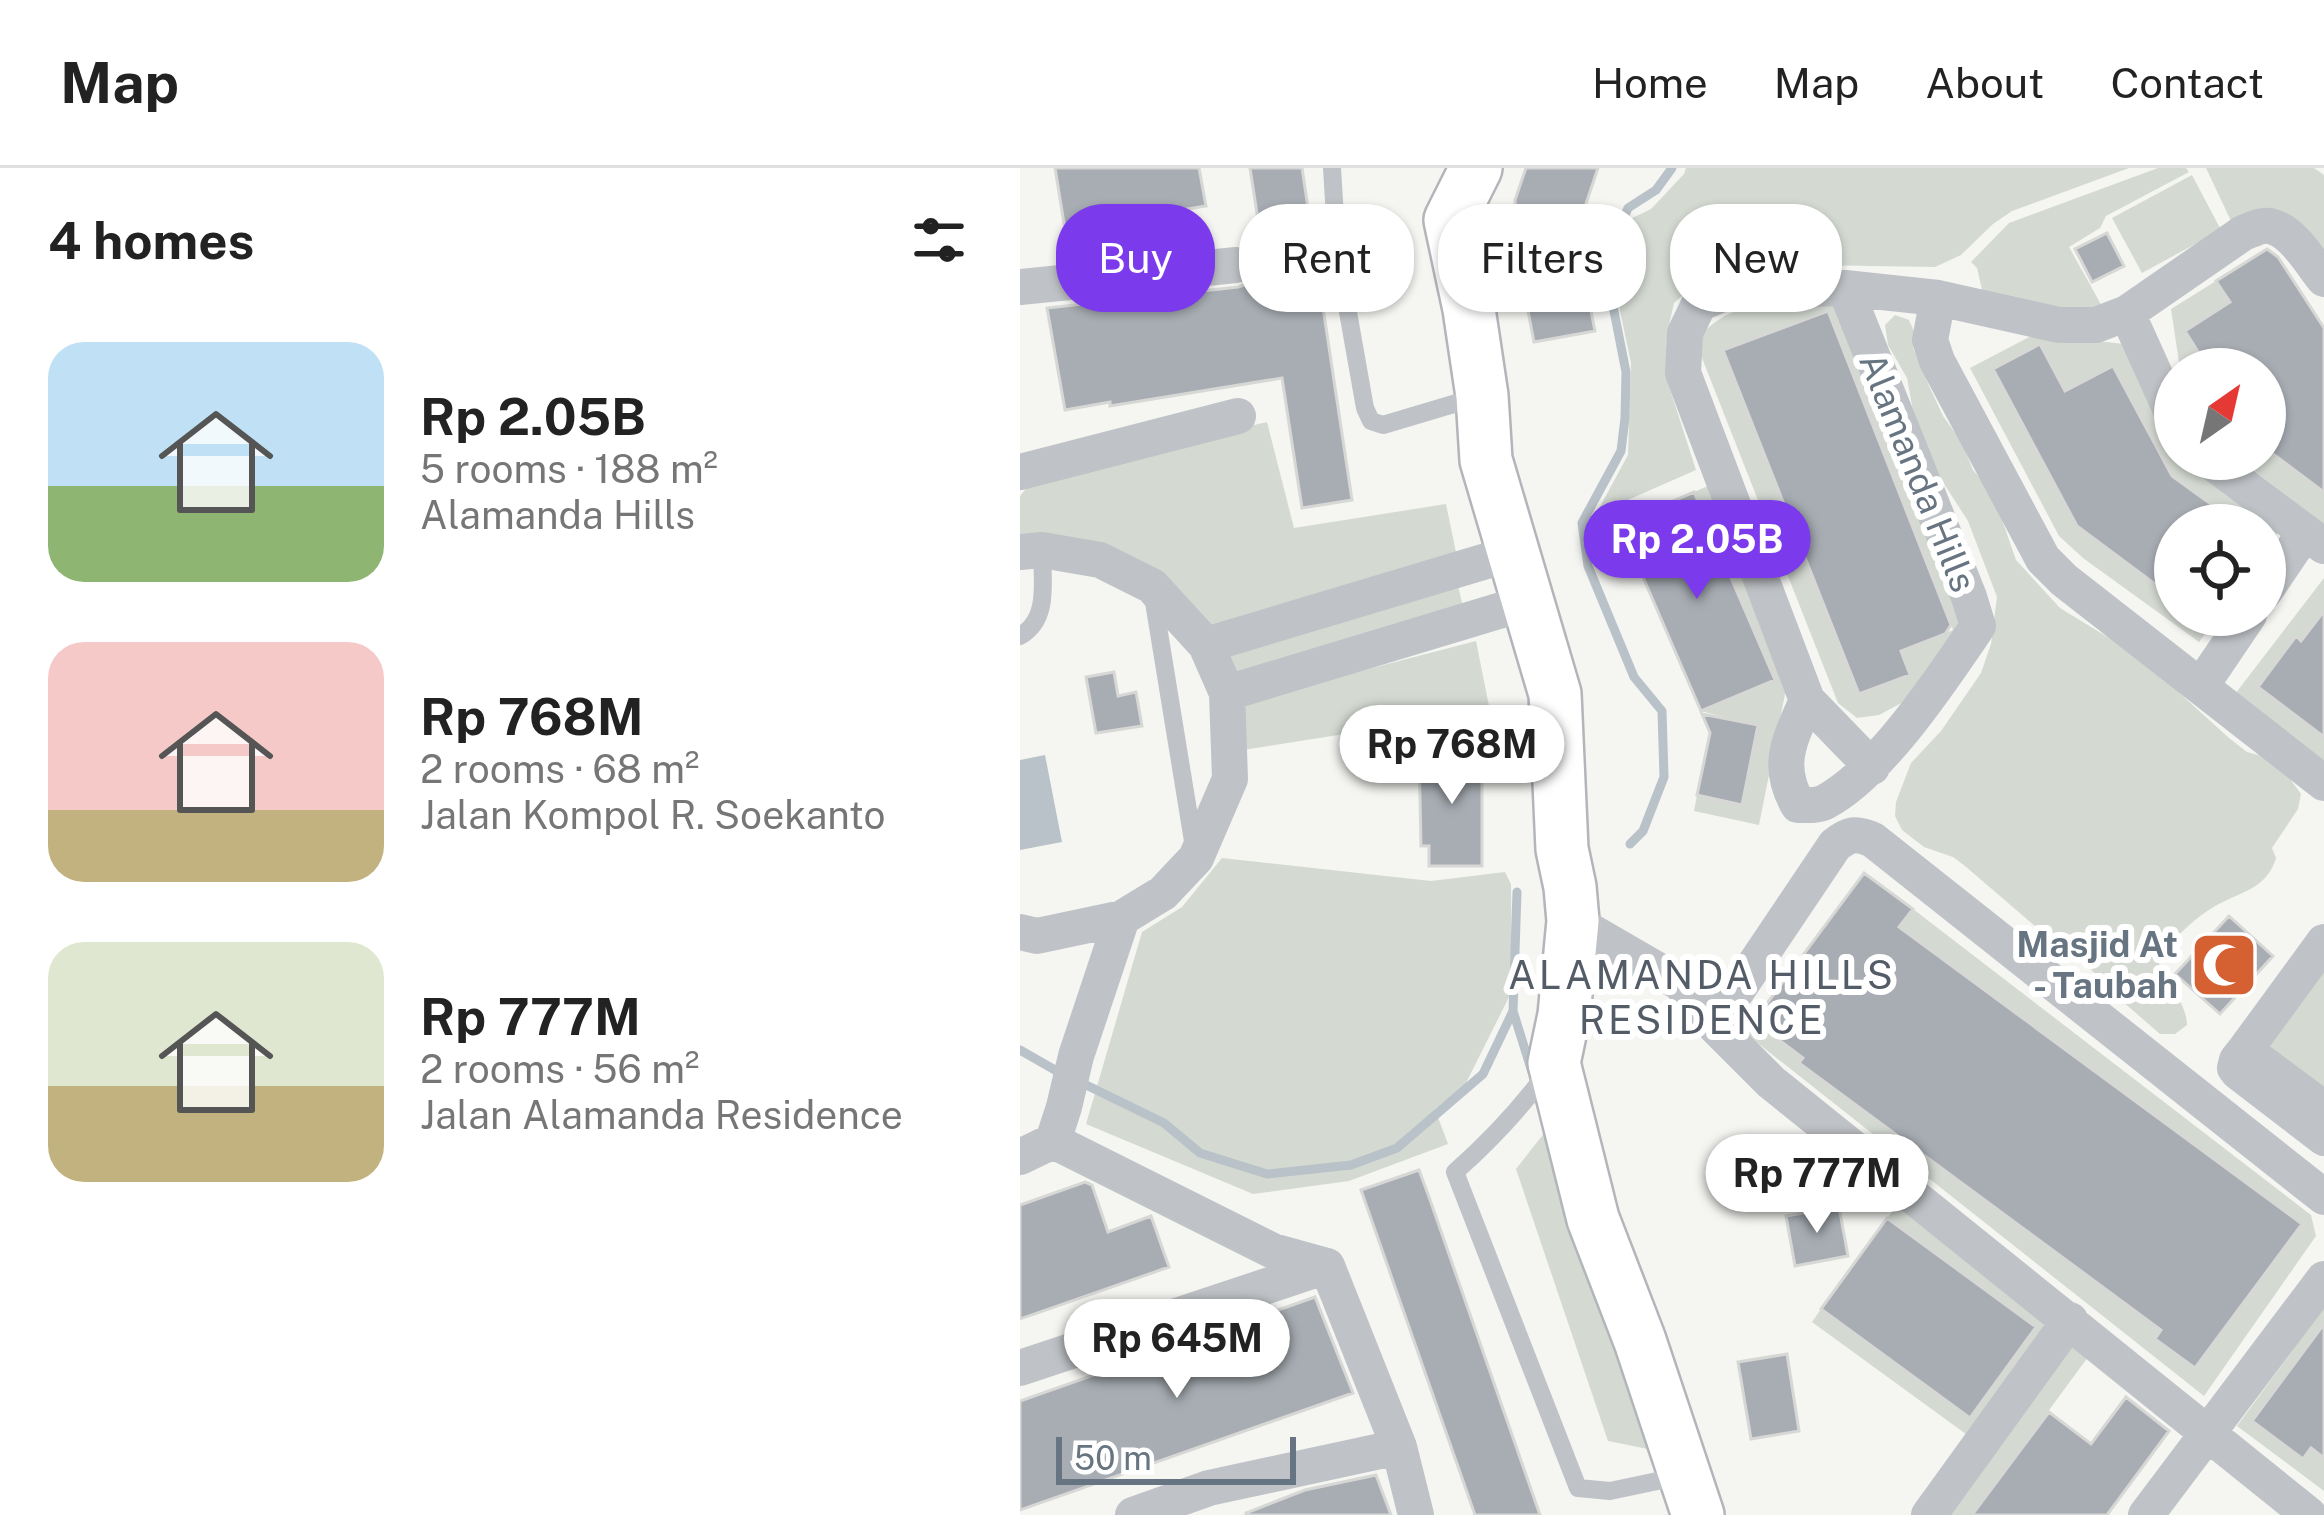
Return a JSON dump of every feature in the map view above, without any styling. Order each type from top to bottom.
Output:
[{"type":"main road","points":[[1476,168],[1450,220],[1482,396],[1486,460],[1555,694],[1562,849],[1573,921],[1564,1015],[1541,1081],[1640,1341],[1680,1487]]},
{"type":"street","name":"Alamanda Hills","points":[[1872,766],[1807,700],[1684,373],[1685,333],[1699,304],[1729,291],[1845,288],[1938,298],[2059,326],[2096,325],[2127,313],[2260,226],[2273,226],[2290,238],[2324,279]]},
{"type":"street","points":[[1020,287],[1236,265]]},
{"type":"street","name":"Alamanda Hills","points":[[1807,700],[1789,741],[1784,771],[1798,805],[1821,805],[1872,766],[1978,626],[1845,288]]},
{"type":"street","name":"Alamanda Hills","points":[[1938,298],[1930,340],[1937,362],[2044,560],[2324,783]]},
{"type":"street","points":[[2127,313],[2154,373]]},
{"type":"street","points":[[1020,472],[1238,416]]},
{"type":"street","points":[[2236,480],[2314,539],[2286,569]]},
{"type":"street","points":[[1020,932],[1037,936],[1122,918],[1163,892],[1196,858],[1230,779],[1227,693],[1206,645],[1152,586],[1100,560],[1031,551]]},
{"type":"street","points":[[1206,645],[1513,554]]},
{"type":"street","points":[[1227,693],[1528,602]]},
{"type":"street","points":[[2201,686],[2235,636]]},
{"type":"street","points":[[1714,1025],[1835,845],[1859,833],[1873,839],[2324,1197]]},
{"type":"street","points":[[1122,918],[1046,1135],[1273,1251],[1327,1266]]},
{"type":"street","points":[[1573,921],[1680,982],[1714,1025],[1771,1082],[2309,1515]]},
{"type":"street","points":[[2324,942],[2235,1064],[2238,1072],[2324,1138]]},
{"type":"street","points":[[2245,1050],[2324,1109]]},
{"type":"street","points":[[1020,1367],[1327,1266]]},
{"type":"street","points":[[1327,1266],[1399,1447],[1417,1515]]},
{"type":"street","points":[[2146,1515],[2324,1279]]},
{"type":"street","points":[[1929,1515],[2070,1320]]},
{"type":"street","points":[[1133,1515],[1214,1501],[1399,1447]]},
{"type":"lane","points":[[1332,168],[1337,250],[1371,421],[1383,425],[1482,396]]},
{"type":"lane","points":[[1020,636],[1038,622],[1041,605],[1031,551]]},
{"type":"lane","points":[[1152,586],[1196,858]]},
{"type":"lane","points":[[1541,1081],[1484,1147],[1455,1172],[1578,1488],[1680,1487]]},
{"type":"shaded area","points":[[1686,168],[2129,168],[2012,211],[1961,255],[1935,267],[1842,266],[1842,204],[1670,204],[1672,312],[1666,377],[1696,470],[1596,514],[1628,455],[1631,363],[1620,312],[1646,312],[1646,211]]},
{"type":"shaded area","points":[[2158,168],[2189,172],[2106,216],[2100,228],[2069,247],[2103,308],[2067,316],[1983,294],[1971,262],[2009,223]]},
{"type":"shaded area","points":[[2206,168],[2314,168],[2324,175],[2324,249],[2231,221]]},
{"type":"shaded area","points":[[2192,175],[2221,230],[2142,273],[2112,218]]},
{"type":"shaded area","points":[[2216,281],[2230,302],[2185,331],[2196,348],[2177,348],[2171,309]]},
{"type":"shaded area","points":[[1842,304],[1969,625],[1907,700],[1879,715],[1857,718],[1838,703],[1700,353],[1698,339],[1727,315],[1825,312],[1724,351],[1858,694],[1910,675],[1901,651],[1953,630],[1828,312],[1842,312]]},
{"type":"shaded area","points":[[1895,315],[1909,320],[1915,334],[1913,348],[1930,388],[1973,470],[1993,494],[2016,560],[2060,608],[2140,657],[2247,752],[2276,760],[2301,794],[2298,809],[2272,848],[2276,858],[2268,875],[2197,919],[2158,960],[2186,1017],[2187,1025],[2175,1034],[2160,1034],[2089,967],[1953,857],[1924,847],[1902,830],[1895,816],[1911,763],[1941,731],[1981,673],[1991,644],[1997,597],[1968,521],[1939,476],[1914,416],[1907,378],[1888,345],[1885,325]]},
{"type":"shaded area","points":[[2035,334],[2124,344],[2154,400],[2154,442],[2114,366],[2066,391],[2040,344],[1993,369],[2077,526],[2154,584],[2154,609],[2059,536],[1970,368]]},
{"type":"shaded area","points":[[1267,422],[1294,528],[1446,504],[1458,562],[1206,632],[1154,580],[1020,545],[1020,496],[1037,475]]},
{"type":"shaded area","points":[[2286,464],[2324,493],[2324,524],[2266,480],[2286,480]]},
{"type":"shaded area","points":[[2178,480],[2214,480],[2248,504],[2211,504]]},
{"type":"shaded area","points":[[1708,486],[1789,674],[1759,825],[1694,811],[1697,795],[1742,804],[1758,726],[1701,711],[1775,680],[1694,492]]},
{"type":"shaded area","points":[[1456,578],[1465,615],[1234,674],[1228,652]]},
{"type":"shaded area","points":[[2324,578],[2324,611],[2301,641],[2295,637],[2258,686],[2324,737],[2324,762],[2235,694],[2280,636],[2286,636],[2286,628]]},
{"type":"shaded area","points":[[1476,641],[1490,711],[1243,750],[1241,702]]},
{"type":"shaded area","points":[[1045,755],[1062,842],[1020,850],[1020,760]]},
{"type":"shaded area","points":[[1222,858],[1431,881],[1505,872],[1511,884],[1512,991],[1465,1085],[1435,1109],[1448,1144],[1349,1181],[1253,1194],[1086,1124],[1142,932],[1182,907]]},
{"type":"shaded area","points":[[1913,909],[2311,1215],[2316,1236],[2204,1396],[1745,1033],[1754,1021],[1803,1058],[1800,1063],[2161,1330],[2156,1339],[2196,1368],[2302,1224],[1899,927]]},
{"type":"shaded area","points":[[2324,963],[2324,1098],[2260,1052]]},
{"type":"shaded area","points":[[1545,1132],[1648,1449],[1608,1441],[1516,1169]]},
{"type":"shaded area","points":[[1897,1206],[2055,1321],[1970,1437],[1812,1322],[1821,1309],[1971,1417],[2036,1327],[1887,1218]]},
{"type":"shaded area","points":[[2324,1308],[2324,1325],[2252,1421],[2302,1458],[2311,1448],[2324,1458],[2324,1491],[2237,1426]]},
{"type":"shaded area","points":[[2075,1341],[2091,1353],[1997,1481],[2043,1515],[1946,1515]]},
{"type":"building","points":[[1055,168],[1199,168],[1206,204],[1061,204]]},
{"type":"building","points":[[1250,168],[1302,168],[1307,204],[1256,204]]},
{"type":"building","points":[[1526,168],[1598,168],[1586,204],[1515,204]]},
{"type":"building","points":[[2107,233],[2124,266],[2092,282],[2075,249]]},
{"type":"building","points":[[2267,249],[2278,257],[2324,328],[2324,492],[2286,464],[2286,348],[2196,348],[2185,331],[2230,302],[2216,281]]},
{"type":"building","points":[[1238,287],[1239,312],[1324,312],[1352,500],[1302,508],[1282,378],[1065,410],[1047,308],[1056,307],[1056,312],[1215,312],[1215,290]]},
{"type":"building","points":[[1528,312],[1591,312],[1595,331],[1534,342]]},
{"type":"building","points":[[1828,312],[1951,625],[1945,634],[1901,651],[1910,675],[1859,694],[1723,350]]},
{"type":"building","points":[[2040,344],[2065,391],[2113,366],[2154,442],[2154,480],[2178,480],[2211,504],[2154,504],[2154,583],[2077,526],[1993,369]]},
{"type":"building","points":[[1694,492],[1775,680],[1701,711],[1620,524]]},
{"type":"building","points":[[2324,611],[2324,737],[2258,687],[2296,636],[2301,641]]},
{"type":"building","points":[[1114,672],[1118,696],[1136,692],[1142,726],[1096,733],[1086,677]]},
{"type":"building","points":[[1702,714],[1758,725],[1742,805],[1697,795],[1710,733]]},
{"type":"building","points":[[1419,751],[1482,751],[1482,866],[1429,866],[1429,846],[1421,846]]},
{"type":"building","points":[[1864,873],[1913,909],[1899,927],[2302,1224],[2195,1368],[2155,1339],[2161,1330],[1799,1063],[1803,1058],[1754,1021]]},
{"type":"building","name":"Masjid At - Taubah","points":[[2229,916],[2273,956],[2220,1014],[2175,974]]},
{"type":"building","points":[[1419,1170],[1540,1515],[1475,1515],[1361,1190]]},
{"type":"building","points":[[1085,1182],[1092,1185],[1108,1232],[1151,1216],[1169,1267],[1020,1319],[1020,1205]]},
{"type":"building","points":[[1839,1207],[1848,1256],[1795,1266],[1786,1216]]},
{"type":"building","points":[[1887,1218],[2036,1327],[1970,1418],[1821,1309]]},
{"type":"building","points":[[1315,1297],[1353,1393],[1020,1510],[1020,1401]]},
{"type":"building","points":[[2324,1324],[2324,1458],[2311,1448],[2303,1459],[2252,1421]]},
{"type":"building","points":[[1787,1354],[1799,1431],[1751,1439],[1738,1362]]},
{"type":"building","points":[[2126,1397],[2169,1431],[2107,1515],[1972,1515],[2049,1412],[2091,1444]]},
{"type":"building","points":[[1376,1475],[1391,1515],[1246,1515],[1305,1490]]},
{"type":"waterway","points":[[1630,844],[1643,831],[1664,777],[1662,711],[1634,677],[1588,566],[1582,523],[1621,451],[1625,418],[1626,372],[1613,306],[1610,251],[1628,208],[1656,190],[1672,168]]},
{"type":"waterway","points":[[1078,1081],[1164,1123],[1200,1153],[1267,1174],[1351,1165],[1397,1148],[1483,1074],[1513,1011],[1517,892]]},
{"type":"waterway","points":[[1513,1011],[1532,1072]]},
{"type":"waterway","points":[[1020,1050],[1062,1074]]},
{"type":"place","name":"Masjid At - Taubah","points":[[2224,965]]},
{"type":"district","name":"ALAMANDA HILLS RESIDENCE","points":[[1702,998]]}]
